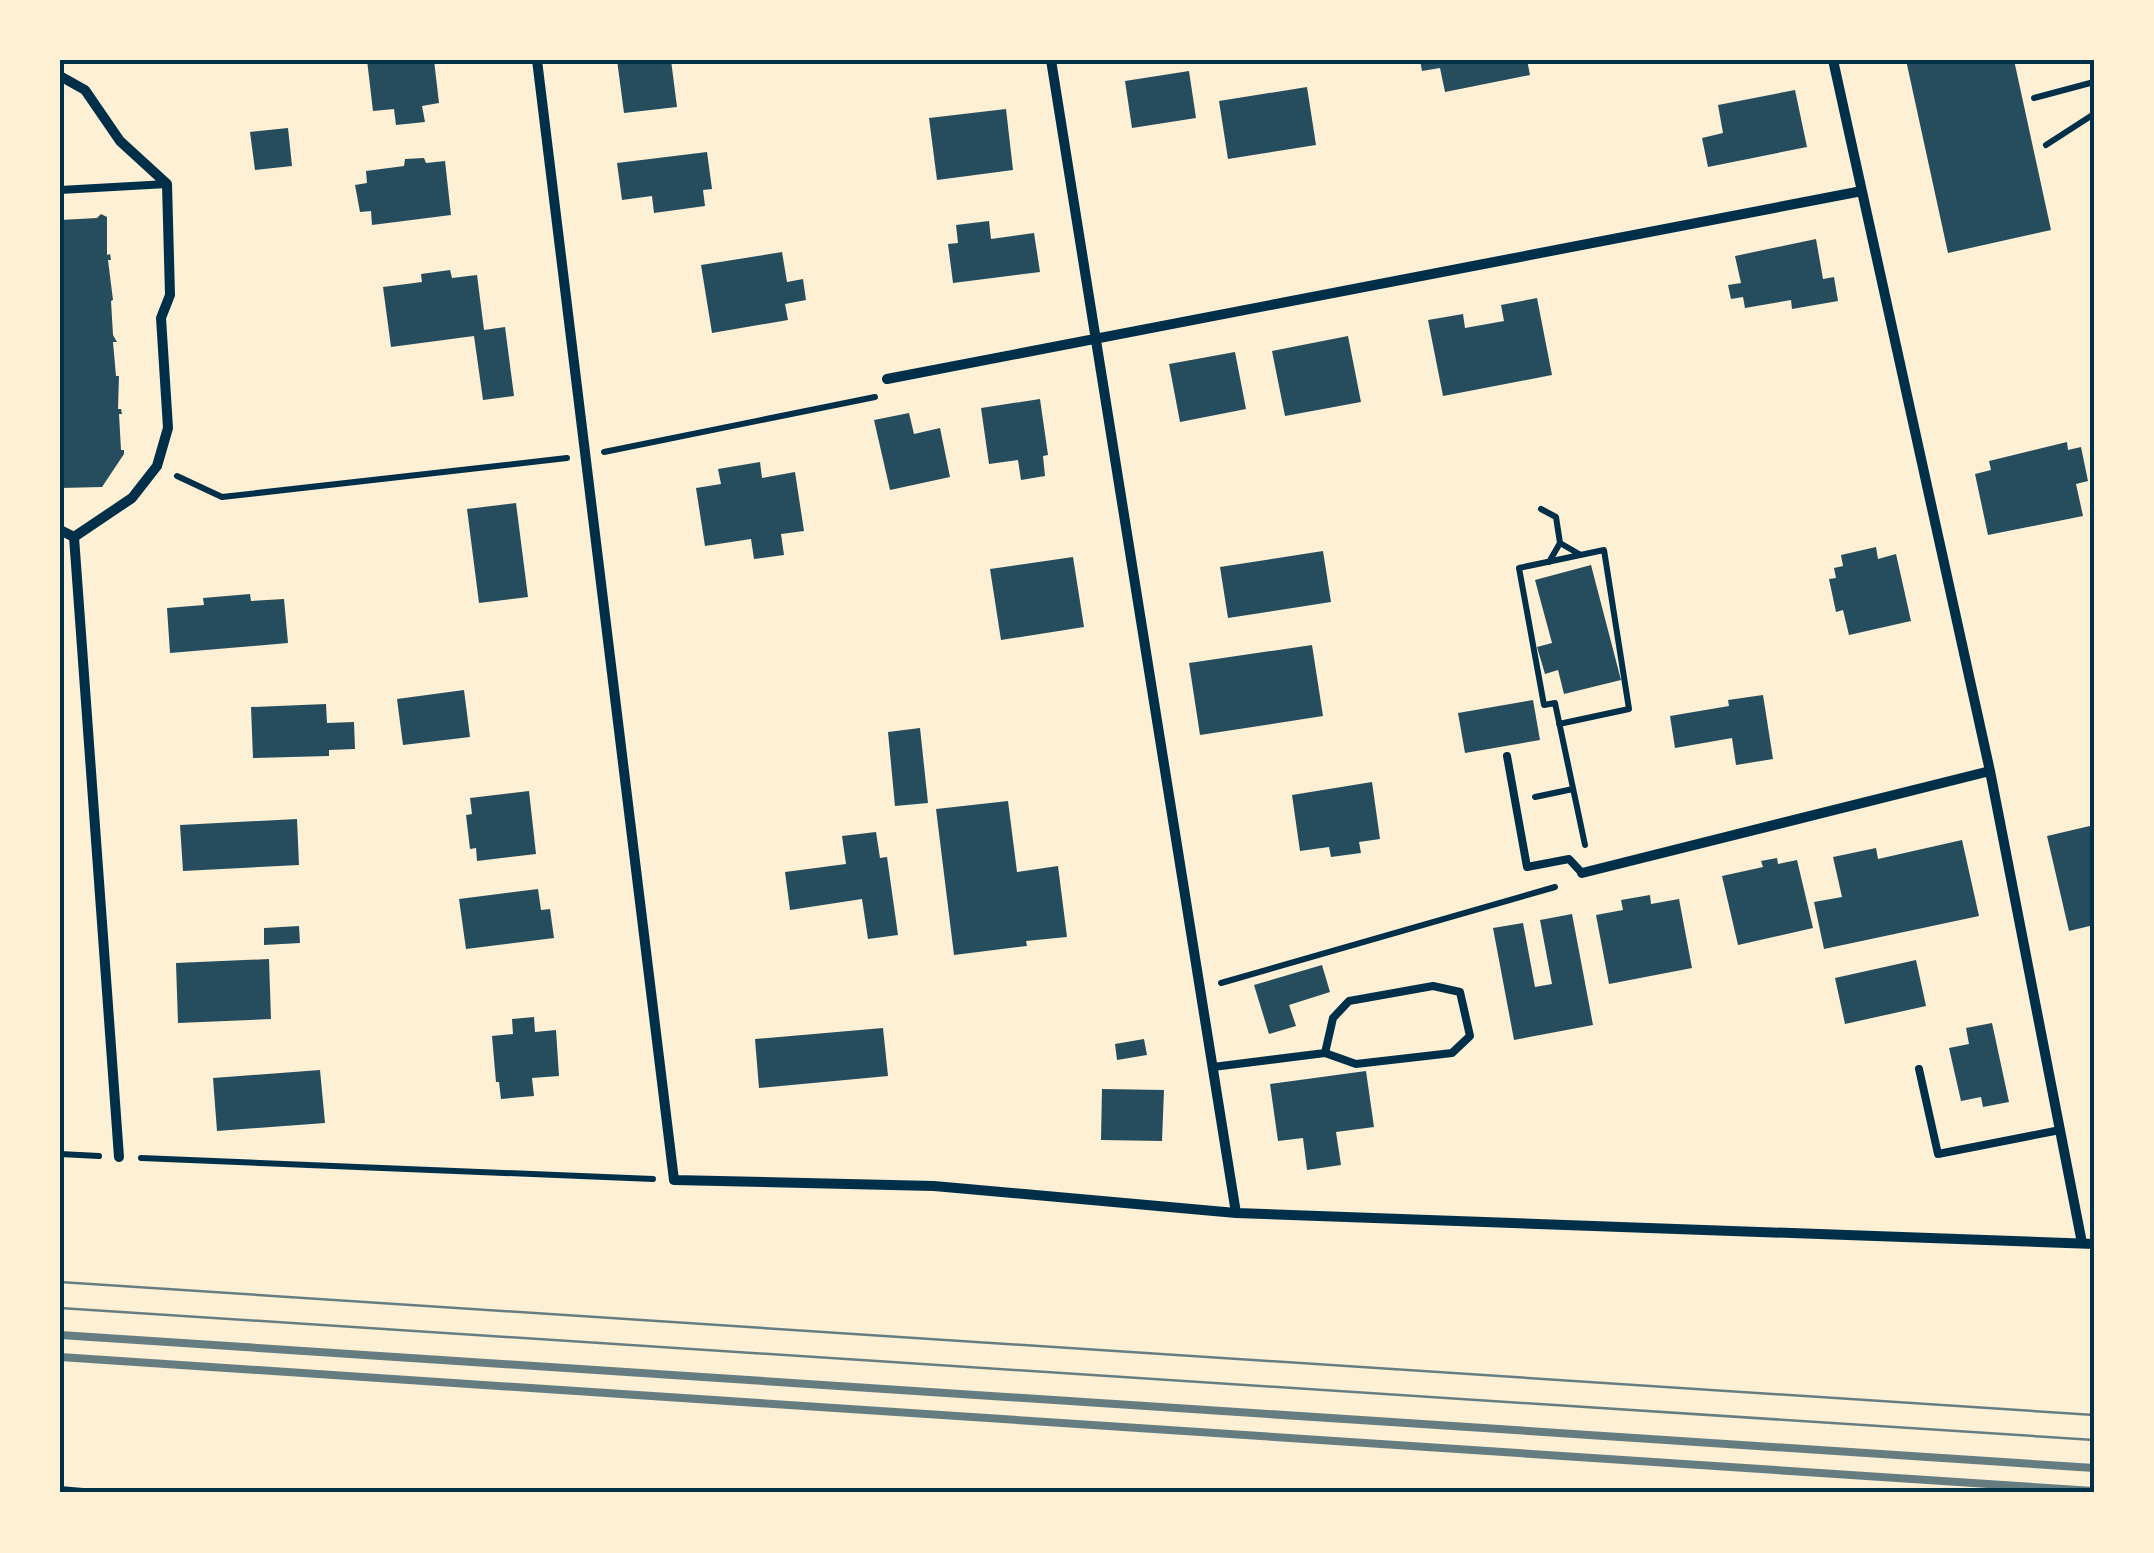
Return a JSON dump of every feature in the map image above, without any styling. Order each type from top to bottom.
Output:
[{"type":"street","points":[[537,60],[674,1180],[934,1186],[1236,1213],[2088,1244],[2060,1130],[1990,771],[1832,60]]},
{"type":"street","points":[[1051,60],[1236,1213]]},
{"type":"street","points":[[60,76],[86,90],[120,141],[167,184],[170,294],[161,318],[168,428],[157,466],[132,498],[74,537]]},
{"type":"street","points":[[888,380],[1862,191]]},
{"type":"street","points":[[60,530],[74,537]]},
{"type":"street","points":[[74,537],[119,1157]]},
{"type":"street","points":[[1586,872],[1990,771]]},
{"type":"lane","points":[[60,190],[167,184]]},
{"type":"lane","points":[[1507,756],[1527,867],[1569,859],[1586,872]]},
{"type":"lane","points":[[1212,1067],[1325,1053],[1356,1064],[1452,1053],[1470,1036],[1460,992],[1433,986],[1349,1001],[1333,1018],[1325,1053]]},
{"type":"lane","points":[[1918,1069],[1938,1154],[2060,1130]]},
{"type":"lane","points":[[60,1490],[94,1493]]},
{"type":"path","points":[[2034,98],[2094,82]]},
{"type":"path","points":[[2046,145],[2094,114]]},
{"type":"path","points":[[157,466],[222,497],[588,456],[873,400],[888,380]]},
{"type":"path","points":[[1541,509],[1556,516],[1560,543],[1548,562]]},
{"type":"path","points":[[1560,543],[1580,555]]},
{"type":"path","points":[[1200,989],[1571,882],[1586,872],[1559,724],[1554,703],[1544,706],[1519,568],[1604,550],[1629,709],[1559,724]]},
{"type":"path","points":[[1515,801],[1573,789]]},
{"type":"path","points":[[60,1154],[674,1180]]},
{"type":"building","points":[[367,60],[434,60],[439,103],[422,106],[425,122],[396,125],[394,109],[373,111]]},
{"type":"building","points":[[617,60],[671,60],[677,107],[624,113]]},
{"type":"building","points":[[1420,60],[1527,60],[1530,75],[1445,92],[1440,68],[1422,71]]},
{"type":"building","points":[[1906,60],[2014,60],[2051,230],[1948,253]]},
{"type":"building","points":[[1189,71],[1196,118],[1132,128],[1125,81]]},
{"type":"building","points":[[1307,87],[1316,145],[1228,159],[1219,101]]},
{"type":"building","points":[[1795,90],[1807,147],[1708,167],[1702,138],[1723,133],[1718,105]]},
{"type":"building","points":[[1006,109],[1013,170],[937,180],[929,118]]},
{"type":"building","points":[[288,128],[292,166],[255,170],[250,132]]},
{"type":"building","points":[[707,152],[712,189],[703,190],[705,206],[654,213],[652,196],[622,200],[617,163]]},
{"type":"building","points":[[424,158],[426,163],[445,161],[451,215],[372,225],[371,211],[360,212],[355,185],[367,183],[366,171],[404,166],[405,159]]},
{"type":"building","points":[[101,214],[107,217],[124,454],[102,487],[60,488],[60,220],[97,218]]},
{"type":"building","points":[[989,221],[991,239],[1034,233],[1040,272],[953,283],[948,244],[958,243],[956,225]]},
{"type":"building","points":[[1816,239],[1823,279],[1834,277],[1838,301],[1792,309],[1791,300],[1745,308],[1743,297],[1731,299],[1728,285],[1741,283],[1735,256]]},
{"type":"building","points":[[782,252],[787,282],[803,279],[806,300],[785,304],[788,320],[712,333],[701,265]]},
{"type":"building","points":[[450,270],[452,278],[477,275],[484,330],[505,327],[514,396],[483,400],[474,336],[391,347],[383,287],[422,282],[421,274]]},
{"type":"building","points":[[1537,298],[1552,375],[1443,396],[1428,320],[1463,314],[1465,328],[1504,321],[1501,305]]},
{"type":"building","points":[[1348,336],[1361,402],[1285,416],[1272,351]]},
{"type":"building","points":[[1235,352],[1246,409],[1180,422],[1169,364]]},
{"type":"building","points":[[1040,399],[1048,455],[1043,456],[1045,476],[1021,480],[1018,460],[989,464],[981,408]]},
{"type":"building","points":[[909,413],[914,434],[940,428],[950,477],[890,490],[874,420]]},
{"type":"building","points":[[2067,442],[2068,450],[2081,447],[2088,481],[2076,484],[2083,516],[1988,535],[1975,474],[1991,470],[1989,461]]},
{"type":"building","points":[[760,462],[762,478],[795,472],[804,531],[781,534],[784,555],[754,559],[751,539],[705,546],[696,488],[721,484],[718,469]]},
{"type":"building","points":[[516,503],[528,597],[479,603],[467,509]]},
{"type":"building","points":[[1876,547],[1878,559],[1896,554],[1911,621],[1849,635],[1843,610],[1836,612],[1829,579],[1836,578],[1834,568],[1843,566],[1841,555]]},
{"type":"building","points":[[1323,551],[1331,602],[1228,618],[1220,567]]},
{"type":"building","points":[[1073,557],[1084,627],[1001,640],[990,569]]},
{"type":"building","points":[[1591,565],[1621,680],[1564,694],[1558,670],[1545,674],[1537,647],[1552,643],[1535,580]]},
{"type":"building","points":[[250,594],[251,601],[284,599],[288,643],[170,653],[167,608],[204,605],[203,598]]},
{"type":"building","points":[[1312,645],[1323,716],[1200,735],[1189,663]]},
{"type":"building","points":[[464,690],[470,737],[403,745],[397,699]]},
{"type":"building","points":[[1763,695],[1773,759],[1736,765],[1732,738],[1675,748],[1670,716],[1729,706],[1728,700]]},
{"type":"building","points":[[1533,700],[1540,740],[1465,753],[1458,713]]},
{"type":"building","points":[[326,704],[327,723],[354,722],[355,749],[329,750],[329,756],[253,758],[251,707]]},
{"type":"building","points":[[920,728],[928,803],[895,806],[888,732]]},
{"type":"building","points":[[1372,782],[1380,839],[1359,842],[1361,853],[1331,857],[1329,847],[1300,851],[1292,795]]},
{"type":"building","points":[[529,791],[536,854],[477,861],[476,848],[470,849],[466,815],[472,814],[470,798]]},
{"type":"building","points":[[1008,801],[1017,872],[1058,866],[1067,937],[954,955],[936,809]]},
{"type":"building","points":[[297,819],[299,865],[183,871],[180,825]]},
{"type":"building","points":[[2094,825],[2094,925],[2069,931],[2047,836]]},
{"type":"building","points":[[876,832],[880,858],[887,857],[898,935],[868,939],[862,899],[790,910],[785,872],[846,864],[842,836]]},
{"type":"building","points":[[1962,840],[1979,916],[1824,949],[1814,902],[1842,897],[1833,857],[1876,848],[1878,859]]},
{"type":"building","points":[[1777,858],[1778,864],[1797,860],[1813,928],[1738,945],[1722,876],[1763,867],[1761,861]]},
{"type":"building","points":[[538,889],[541,910],[550,909],[554,938],[466,949],[459,899]]},
{"type":"building","points":[[1650,895],[1651,904],[1679,899],[1692,968],[1609,984],[1596,915],[1623,910],[1621,900]]},
{"type":"building","points":[[1572,914],[1593,1025],[1514,1040],[1493,928],[1523,923],[1535,987],[1552,984],[1540,920]]},
{"type":"building","points":[[299,926],[300,943],[264,945],[264,928]]},
{"type":"building","points":[[269,959],[271,1019],[178,1023],[176,963]]},
{"type":"building","points":[[1916,960],[1926,1006],[1845,1024],[1835,978]]},
{"type":"building","points":[[1322,965],[1330,992],[1289,1005],[1296,1026],[1269,1034],[1254,985]]},
{"type":"building","points":[[534,1017],[535,1032],[556,1030],[559,1076],[532,1078],[534,1096],[501,1099],[492,1036],[513,1034],[512,1019]]},
{"type":"building","points":[[1992,1023],[2009,1102],[1983,1107],[1981,1097],[1961,1101],[1949,1048],[1969,1044],[1966,1028]]},
{"type":"building","points":[[883,1028],[888,1076],[759,1088],[755,1039]]},
{"type":"building","points":[[1144,1039],[1147,1055],[1117,1060],[1115,1044]]},
{"type":"building","points":[[320,1070],[325,1123],[217,1131],[213,1078]]},
{"type":"building","points":[[1366,1071],[1374,1127],[1336,1132],[1341,1165],[1307,1170],[1303,1138],[1278,1141],[1270,1084]]},
{"type":"building","points":[[1102,1089],[1164,1090],[1162,1141],[1101,1140]]},
{"type":"tram line","points":[[60,1282],[2094,1415]]},
{"type":"tram line","points":[[60,1308],[2094,1440]]},
{"type":"railway","points":[[60,1335],[2094,1468]]},
{"type":"railway","points":[[60,1357],[2094,1491]]}]
